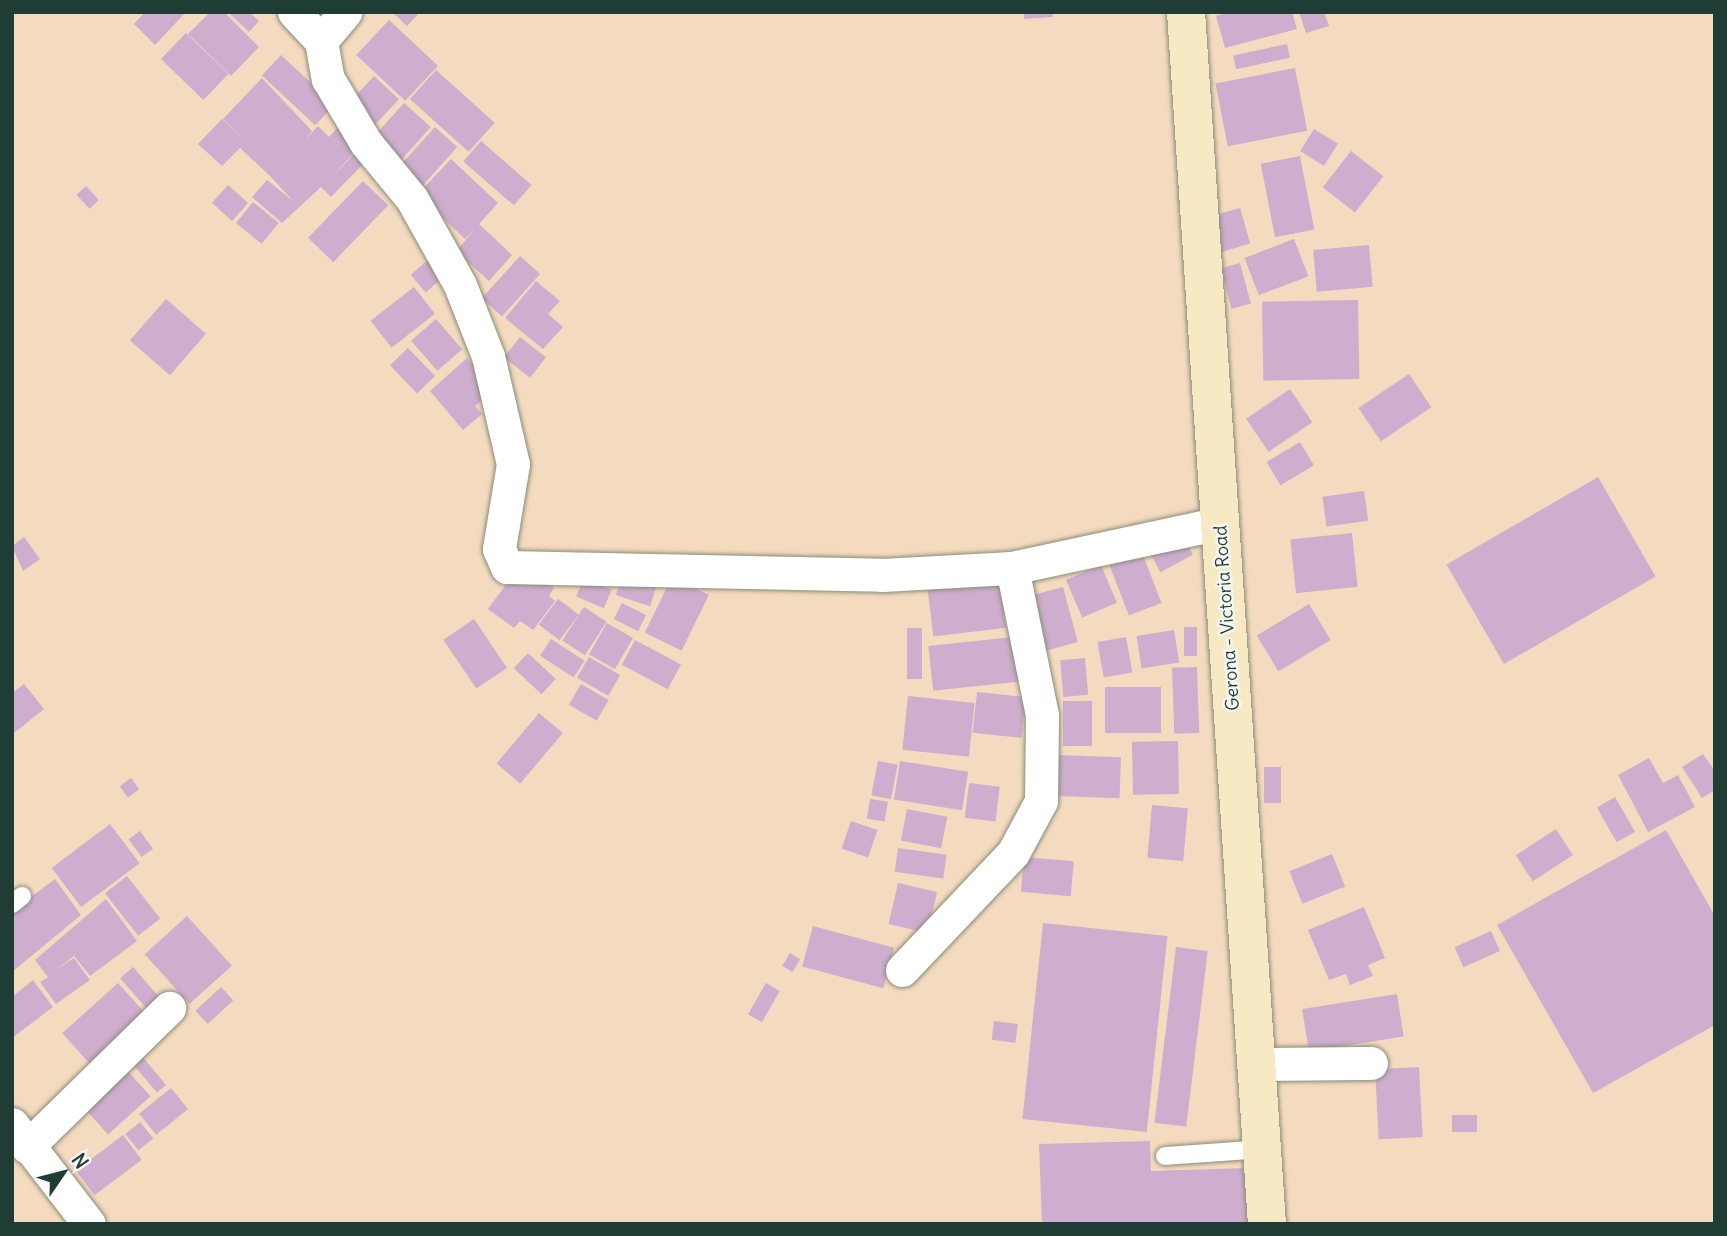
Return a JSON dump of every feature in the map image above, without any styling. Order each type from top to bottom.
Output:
[{"type":"main road","name":"Gerona - Victoria Road","points":[[1186,12],[1267,1224]]},
{"type":"street","points":[[294,12],[321,41],[331,86],[366,143],[412,200],[460,285],[488,356],[513,464],[501,563],[882,575],[1012,568],[1221,523]]},
{"type":"street","points":[[321,41],[345,12]]},
{"type":"street","points":[[902,970],[1013,853],[1041,801],[1042,715],[1012,568]]},
{"type":"street","points":[[89,1224],[20,1136],[169,1008]]},
{"type":"street","points":[[1256,1064],[1371,1063]]},
{"type":"lane","points":[[1165,1156],[1262,1149]]},
{"type":"building","points":[[145,12],[186,12],[155,45],[134,24]]},
{"type":"building","points":[[210,12],[224,12],[259,47],[231,76],[188,34]]},
{"type":"building","points":[[228,12],[249,12],[259,21],[249,32]]},
{"type":"building","points":[[392,12],[420,12],[407,26]]},
{"type":"building","points":[[1024,12],[1052,12],[1053,17],[1024,19]]},
{"type":"building","points":[[1229,12],[1292,12],[1297,29],[1225,48],[1216,16]]},
{"type":"building","points":[[1299,12],[1324,12],[1329,26],[1306,33]]},
{"type":"building","points":[[389,20],[438,66],[405,101],[356,55]]},
{"type":"building","points":[[186,33],[228,74],[203,100],[161,59]]},
{"type":"building","points":[[1287,44],[1290,58],[1236,69],[1233,55]]},
{"type":"building","points":[[281,55],[334,105],[315,125],[262,75]]},
{"type":"building","points":[[1295,68],[1307,131],[1228,146],[1215,83]]},
{"type":"building","points":[[436,70],[495,123],[469,152],[410,99]]},
{"type":"building","points":[[374,76],[399,99],[375,125],[350,102]]},
{"type":"building","points":[[262,78],[312,131],[305,140],[318,126],[329,137],[339,126],[360,146],[330,179],[357,151],[367,160],[331,197],[321,187],[282,223],[252,197],[267,180],[293,201],[270,176],[240,148],[222,166],[198,144],[222,119],[246,142],[223,119]]},
{"type":"building","points":[[404,103],[431,127],[398,164],[371,139]]},
{"type":"building","points":[[435,127],[457,147],[419,189],[397,169]]},
{"type":"building","points":[[1314,129],[1338,144],[1324,166],[1300,151]]},
{"type":"building","points":[[481,141],[532,185],[514,205],[463,161]]},
{"type":"building","points":[[1351,151],[1383,176],[1355,212],[1323,187]]},
{"type":"building","points":[[1300,156],[1314,230],[1275,237],[1261,164]]},
{"type":"building","points":[[451,159],[498,203],[479,224],[512,255],[489,281],[456,251],[476,228],[465,239],[418,194]]},
{"type":"building","points":[[363,181],[388,205],[333,262],[308,238]]},
{"type":"building","points":[[228,185],[248,203],[232,221],[212,203]]},
{"type":"building","points":[[86,186],[99,200],[89,209],[76,195]]},
{"type":"building","points":[[253,202],[279,223],[262,244],[236,223]]},
{"type":"building","points":[[1240,208],[1250,244],[1219,252],[1209,217]]},
{"type":"building","points":[[1294,239],[1308,276],[1259,295],[1245,258]]},
{"type":"building","points":[[1369,245],[1373,287],[1317,292],[1313,250]]},
{"type":"building","points":[[520,256],[540,274],[502,316],[482,298]]},
{"type":"building","points":[[428,260],[443,277],[426,292],[411,275]]},
{"type":"building","points":[[1240,263],[1251,304],[1232,309],[1221,268]]},
{"type":"building","points":[[536,281],[560,301],[548,314],[563,327],[543,349],[505,318]]},
{"type":"building","points":[[414,287],[435,314],[392,348],[371,321]]},
{"type":"building","points":[[166,299],[206,334],[170,375],[130,341]]},
{"type":"building","points":[[1358,300],[1359,379],[1263,381],[1262,302]]},
{"type":"building","points":[[436,319],[462,349],[437,371],[411,341]]},
{"type":"building","points":[[520,337],[546,357],[530,378],[504,357]]},
{"type":"building","points":[[408,348],[435,376],[417,393],[390,365]]},
{"type":"building","points":[[467,358],[495,390],[475,406],[482,414],[463,430],[430,391]]},
{"type":"building","points":[[1409,374],[1431,407],[1381,441],[1358,408]]},
{"type":"building","points":[[1290,389],[1312,422],[1268,452],[1246,419]]},
{"type":"building","points":[[1300,442],[1314,465],[1280,485],[1267,462]]},
{"type":"building","points":[[1598,477],[1656,577],[1504,664],[1446,564]]},
{"type":"building","points":[[1364,491],[1368,521],[1327,527],[1322,497]]},
{"type":"building","points":[[1352,533],[1358,587],[1296,593],[1290,539]]},
{"type":"building","points":[[24,537],[40,559],[23,571],[12,546]]},
{"type":"building","points":[[1184,538],[1193,555],[1160,572],[1151,555]]},
{"type":"building","points":[[1140,547],[1162,603],[1129,616],[1107,560]]},
{"type":"building","points":[[1101,565],[1117,603],[1082,618],[1066,580]]},
{"type":"building","points":[[516,571],[533,572],[554,588],[549,596],[555,601],[533,630],[520,621],[514,628],[488,609]]},
{"type":"building","points":[[622,576],[656,587],[650,606],[616,595]]},
{"type":"building","points":[[672,577],[709,595],[682,651],[645,633]]},
{"type":"building","points":[[584,578],[612,590],[604,608],[576,596]]},
{"type":"building","points":[[1000,580],[1006,628],[933,637],[928,589]]},
{"type":"building","points":[[1063,587],[1078,642],[1040,652],[1025,597]]},
{"type":"building","points":[[558,599],[579,615],[560,640],[539,625]]},
{"type":"building","points":[[622,603],[646,615],[638,631],[614,619]]},
{"type":"building","points":[[1309,604],[1331,640],[1278,671],[1257,635]]},
{"type":"building","points":[[584,607],[607,622],[585,655],[562,641]]},
{"type":"building","points":[[474,619],[507,668],[476,689],[443,640]]},
{"type":"building","points":[[607,623],[633,638],[615,669],[589,654]]},
{"type":"building","points":[[1184,627],[1197,627],[1197,656],[1184,656]]},
{"type":"building","points":[[907,628],[922,628],[922,679],[907,679]]},
{"type":"building","points":[[1174,630],[1179,663],[1142,669],[1136,636]]},
{"type":"building","points":[[1013,637],[1018,682],[933,691],[928,646]]},
{"type":"building","points":[[1126,637],[1132,672],[1104,677],[1097,642]]},
{"type":"building","points":[[551,639],[585,661],[574,678],[540,656]]},
{"type":"building","points":[[635,640],[681,664],[668,689],[622,665]]},
{"type":"building","points":[[528,653],[556,679],[541,694],[514,668]]},
{"type":"building","points":[[589,657],[620,675],[608,696],[577,678]]},
{"type":"building","points":[[1085,658],[1088,695],[1063,697],[1060,660]]},
{"type":"building","points":[[1197,667],[1199,733],[1174,734],[1172,668]]},
{"type":"building","points":[[24,684],[44,709],[14,733],[12,693]]},
{"type":"building","points":[[581,684],[609,700],[597,721],[569,705]]},
{"type":"building","points":[[1105,687],[1161,687],[1161,733],[1105,733]]},
{"type":"building","points":[[977,692],[1026,697],[1021,738],[973,733]]},
{"type":"building","points":[[908,696],[975,703],[969,757],[902,750]]},
{"type":"building","points":[[1063,701],[1092,701],[1092,746],[1063,746]]},
{"type":"building","points":[[539,713],[563,733],[520,783],[497,764]]},
{"type":"building","points":[[1178,741],[1179,794],[1133,795],[1132,742]]},
{"type":"building","points":[[1703,754],[1715,771],[1715,790],[1702,798],[1682,767]]},
{"type":"building","points":[[1057,755],[1121,757],[1120,798],[1056,796]]},
{"type":"building","points":[[1649,758],[1663,783],[1678,775],[1695,807],[1648,832],[1618,775]]},
{"type":"building","points":[[878,761],[898,765],[891,799],[871,795]]},
{"type":"building","points":[[900,761],[968,772],[962,810],[894,800]]},
{"type":"building","points":[[1264,767],[1281,767],[1281,803],[1264,803]]},
{"type":"building","points":[[131,778],[139,789],[128,798],[120,786]]},
{"type":"building","points":[[969,783],[1000,787],[996,822],[965,818]]},
{"type":"building","points":[[1615,797],[1635,832],[1617,842],[1597,808]]},
{"type":"building","points":[[870,799],[888,802],[885,822],[867,819]]},
{"type":"building","points":[[1152,805],[1188,808],[1183,861],[1147,858]]},
{"type":"building","points":[[907,809],[947,817],[941,848],[901,840]]},
{"type":"building","points":[[851,821],[877,830],[868,858],[842,848]]},
{"type":"building","points":[[110,824],[139,863],[81,907],[52,868]]},
{"type":"building","points":[[1556,829],[1573,855],[1533,881],[1516,855]]},
{"type":"building","points":[[1666,830],[1715,916],[1715,1025],[1593,1093],[1497,925]]},
{"type":"building","points":[[140,831],[153,849],[142,857],[129,839]]},
{"type":"building","points":[[898,848],[947,855],[943,879],[895,872]]},
{"type":"building","points":[[1332,854],[1345,886],[1302,904],[1289,871]]},
{"type":"building","points":[[1024,857],[1074,861],[1071,896],[1021,892]]},
{"type":"building","points":[[127,876],[160,919],[138,936],[105,893]]},
{"type":"building","points":[[55,879],[81,915],[12,972],[12,911]]},
{"type":"building","points":[[898,883],[937,892],[928,933],[889,924]]},
{"type":"building","points":[[106,899],[137,941],[90,976],[74,956],[57,969],[74,958],[90,980],[56,1004],[40,982],[48,977],[35,960]]},
{"type":"building","points":[[1364,907],[1385,958],[1368,965],[1373,976],[1350,985],[1346,974],[1329,980],[1308,930]]},
{"type":"building","points":[[187,916],[232,966],[189,1004],[145,954]]},
{"type":"building","points":[[1043,923],[1167,936],[1147,1132],[1022,1119]]},
{"type":"building","points":[[813,926],[894,948],[883,988],[802,967]]},
{"type":"building","points":[[1491,931],[1500,951],[1463,967],[1454,947]]},
{"type":"building","points":[[1176,947],[1208,951],[1186,1127],[1154,1123]]},
{"type":"building","points":[[790,953],[800,959],[793,972],[782,966]]},
{"type":"building","points":[[133,967],[161,999],[148,1011],[120,978]]},
{"type":"building","points":[[33,980],[53,1007],[12,1038],[12,997]]},
{"type":"building","points":[[118,983],[149,1017],[93,1067],[62,1033]]},
{"type":"building","points":[[766,983],[780,991],[762,1022],[748,1014]]},
{"type":"building","points":[[221,987],[233,1000],[208,1024],[195,1011]]},
{"type":"building","points":[[1397,994],[1404,1036],[1309,1051],[1302,1009]]},
{"type":"building","points":[[994,1021],[1018,1024],[1016,1043],[992,1040]]},
{"type":"building","points":[[141,1055],[166,1085],[157,1093],[132,1063]]},
{"type":"building","points":[[1419,1067],[1423,1137],[1379,1139],[1375,1069]]},
{"type":"building","points":[[125,1068],[150,1096],[108,1134],[83,1106]]},
{"type":"building","points":[[171,1088],[188,1109],[156,1135],[139,1114]]},
{"type":"building","points":[[1452,1115],[1477,1115],[1477,1132],[1452,1132]]},
{"type":"building","points":[[140,1122],[153,1138],[138,1150],[125,1134]]},
{"type":"building","points":[[123,1135],[142,1160],[95,1195],[76,1171]]},
{"type":"building","points":[[1150,1141],[1151,1171],[1247,1168],[1248,1224],[1042,1224],[1039,1144]]}]
